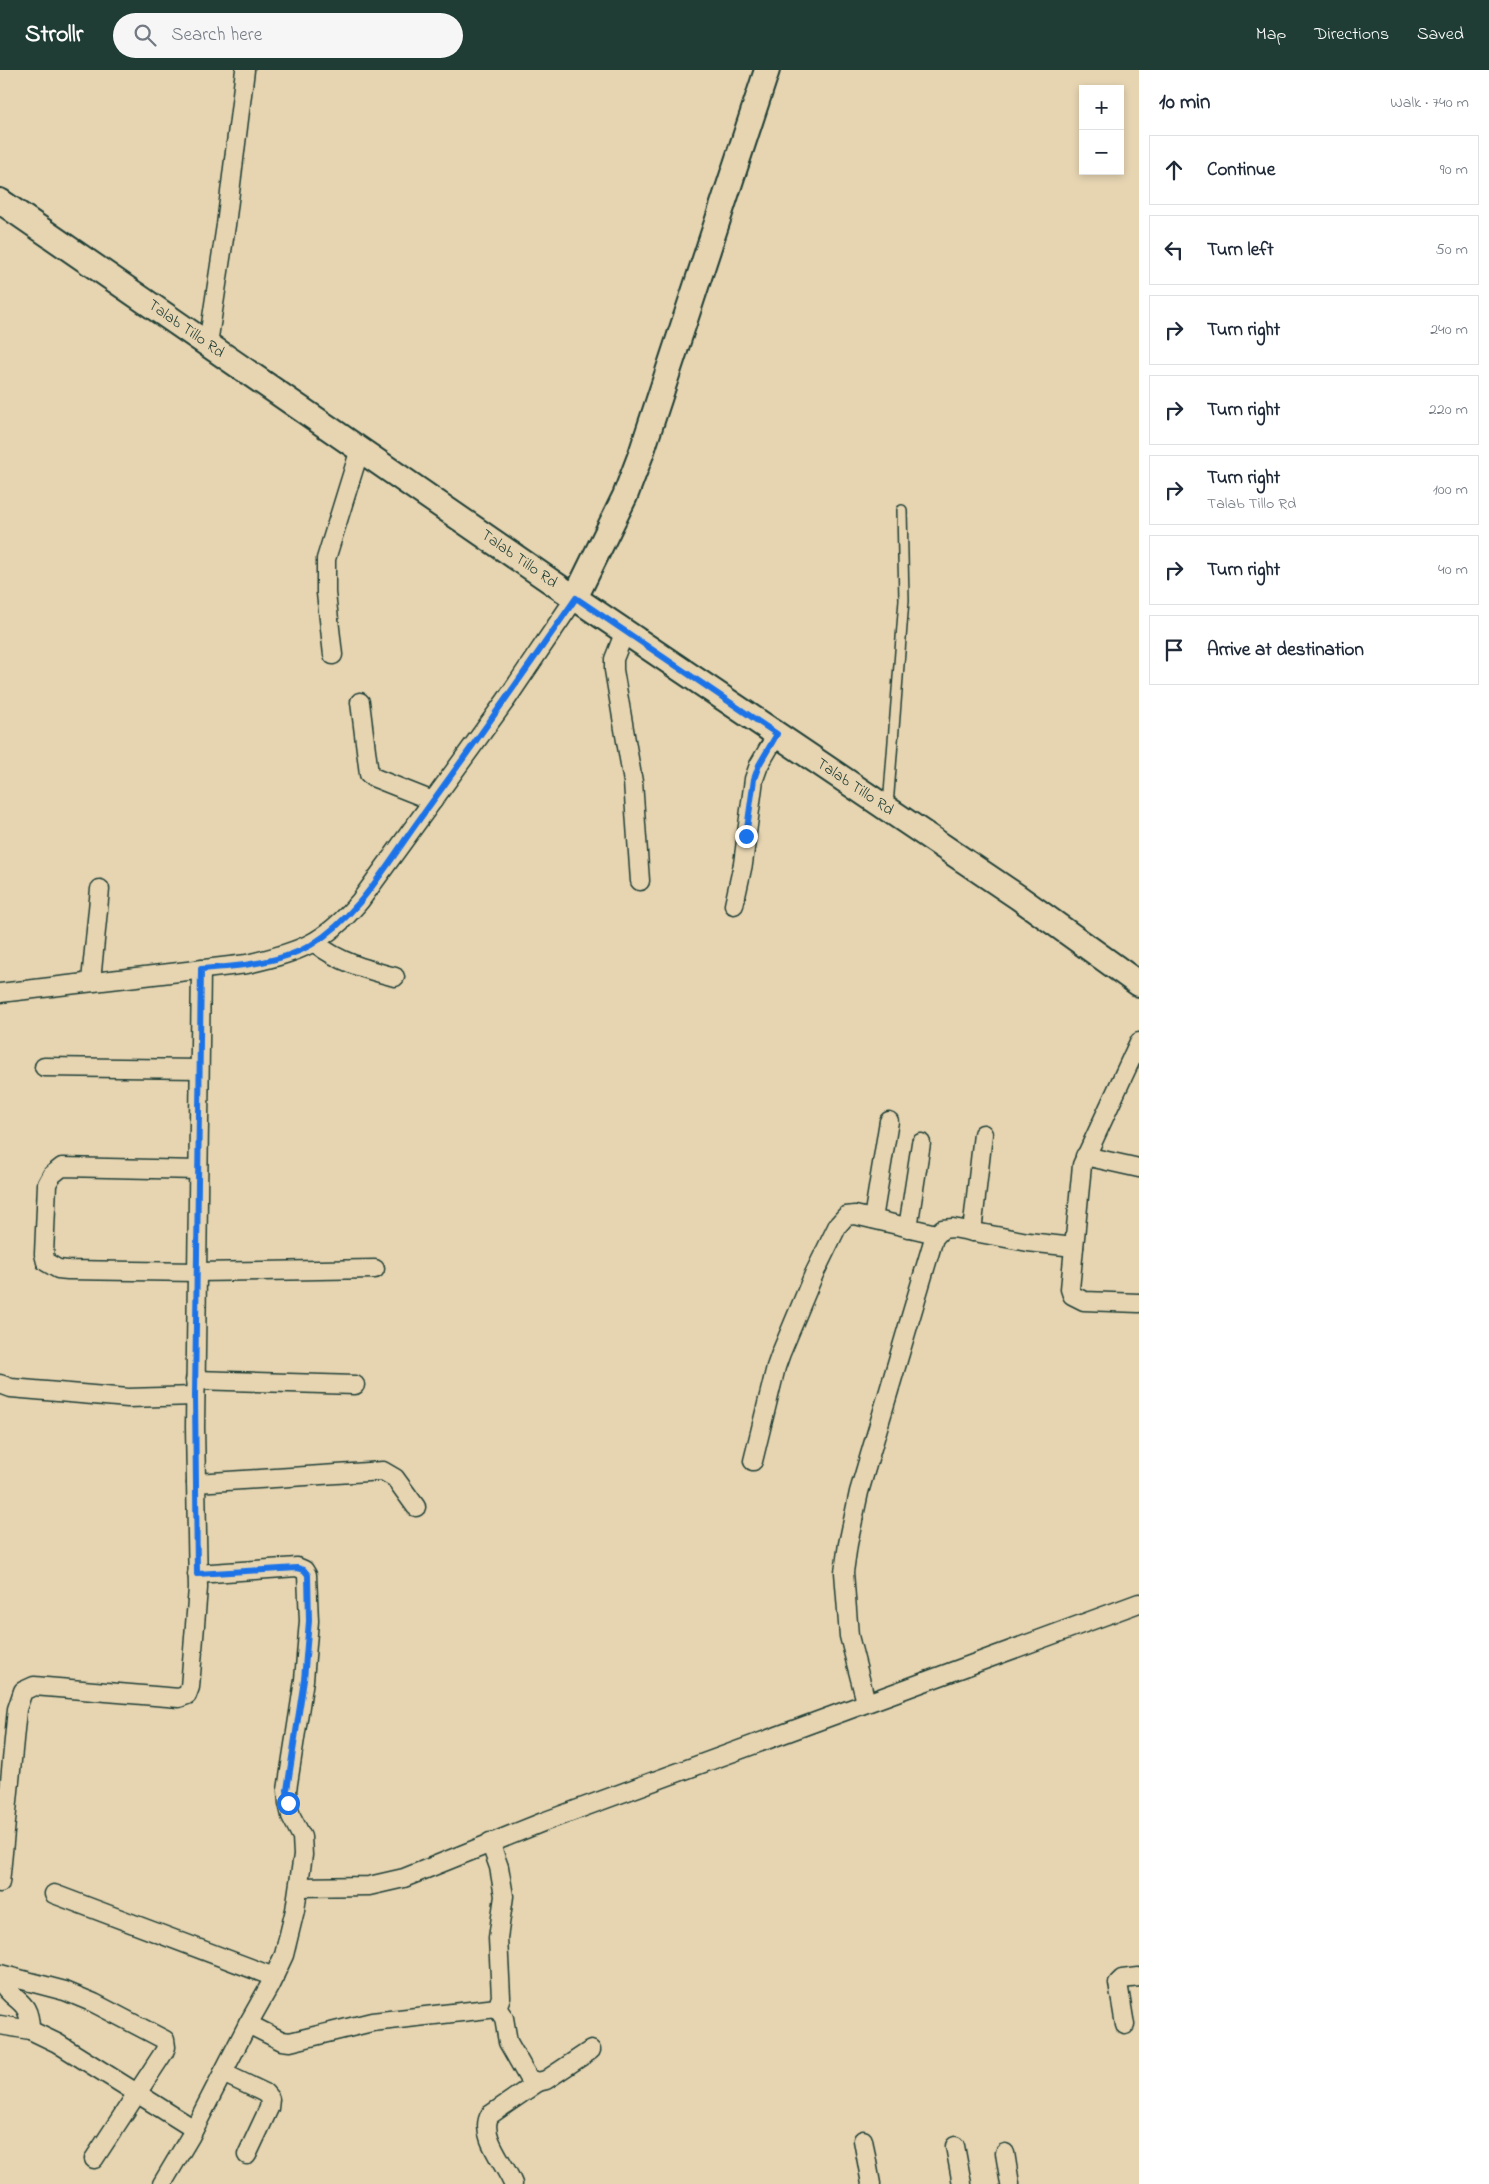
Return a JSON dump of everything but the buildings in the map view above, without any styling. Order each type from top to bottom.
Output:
[{"type":"main road","points":[[576,598],[625,496],[644,446],[766,70]]},
{"type":"main road","name":"Talab Tillo Rd","points":[[0,201],[576,598],[1018,897],[1139,984]]},
{"type":"street","points":[[208,344],[226,225],[245,70]]},
{"type":"street","points":[[333,655],[326,593],[326,559],[360,449]]},
{"type":"street","points":[[322,948],[336,928],[354,909],[506,700],[576,598]]},
{"type":"street","points":[[625,631],[614,659],[614,670],[633,782],[640,881]]},
{"type":"street","points":[[360,702],[369,774],[432,801]]},
{"type":"street","points":[[734,905],[743,864],[754,779],[759,765],[777,734]]},
{"type":"street","points":[[91,981],[100,889]]},
{"type":"street","points":[[0,993],[246,964],[322,948],[351,965],[395,978]]},
{"type":"street","points":[[0,1883],[18,1709],[23,1691],[34,1686],[179,1698],[187,1695],[190,1687],[194,1655],[197,1574],[195,1388],[201,969]]},
{"type":"street","points":[[1139,1042],[1085,1156],[1079,1182],[1070,1289],[1072,1295],[1084,1301],[1139,1304]]},
{"type":"street","points":[[44,1067],[199,1069]]},
{"type":"street","points":[[873,1219],[889,1121]]},
{"type":"street","points":[[972,1232],[983,1134]]},
{"type":"street","points":[[908,1228],[921,1143]]},
{"type":"street","points":[[1085,1156],[1139,1168]]},
{"type":"street","points":[[198,1170],[62,1167],[52,1175],[48,1184],[44,1254],[46,1262],[58,1269],[196,1272],[375,1269]]},
{"type":"street","points":[[753,1461],[776,1367],[814,1274],[842,1220],[846,1216],[855,1215],[936,1234]]},
{"type":"street","points":[[866,1702],[849,1636],[844,1572],[848,1544],[872,1447],[936,1234],[946,1228],[1028,1242],[1074,1247]]},
{"type":"street","points":[[0,1384],[11,1388],[118,1398],[195,1388],[355,1385]]},
{"type":"street","points":[[196,1483],[383,1471],[395,1478],[416,1506]]},
{"type":"street","points":[[162,2184],[194,2129],[274,1977],[288,1938],[299,1887],[303,1845],[302,1836],[288,1803],[287,1790],[304,1680],[309,1613],[308,1575],[304,1570],[297,1568],[197,1574]]},
{"type":"street","points":[[299,1887],[369,1886],[388,1883],[418,1873],[490,1842],[1139,1603]]},
{"type":"street","points":[[490,1842],[499,1867],[504,1896],[498,1938],[501,1997],[497,2008]]},
{"type":"street","points":[[54,1894],[274,1977]]},
{"type":"street","points":[[0,1974],[37,1983],[94,2003],[162,2037],[166,2043],[164,2052],[94,2159]]},
{"type":"street","points":[[1125,2025],[1118,1983],[1125,1978],[1139,1977]]},
{"type":"street","points":[[0,1980],[10,1994],[27,2009],[30,2018],[30,2030]]},
{"type":"street","points":[[248,2024],[282,2041],[290,2042],[365,2024],[497,2008]]},
{"type":"street","points":[[497,2008],[504,2018],[506,2036],[511,2049],[529,2080],[538,2082]]},
{"type":"street","points":[[0,2025],[30,2030],[57,2043],[194,2129]]},
{"type":"street","points":[[513,2184],[489,2138],[486,2122],[490,2114],[538,2082],[546,2080],[566,2068],[591,2050]]},
{"type":"street","points":[[223,2073],[265,2093],[270,2099],[269,2108],[248,2155]]},
{"type":"street","points":[[863,2140],[871,2184]]},
{"type":"street","points":[[955,2146],[962,2184]]},
{"type":"street","points":[[1005,2153],[1010,2184]]},
{"type":"lane","points":[[888,809],[904,600],[902,510]]},
{"type":"route","points":[[288,1803],[287,1790],[304,1680],[310,1604],[308,1575],[300,1568],[197,1574],[195,1396],[201,969],[246,964],[283,956],[308,947],[336,928],[360,902],[506,700],[576,598],[777,734],[759,765],[754,779],[746,836]]}]
